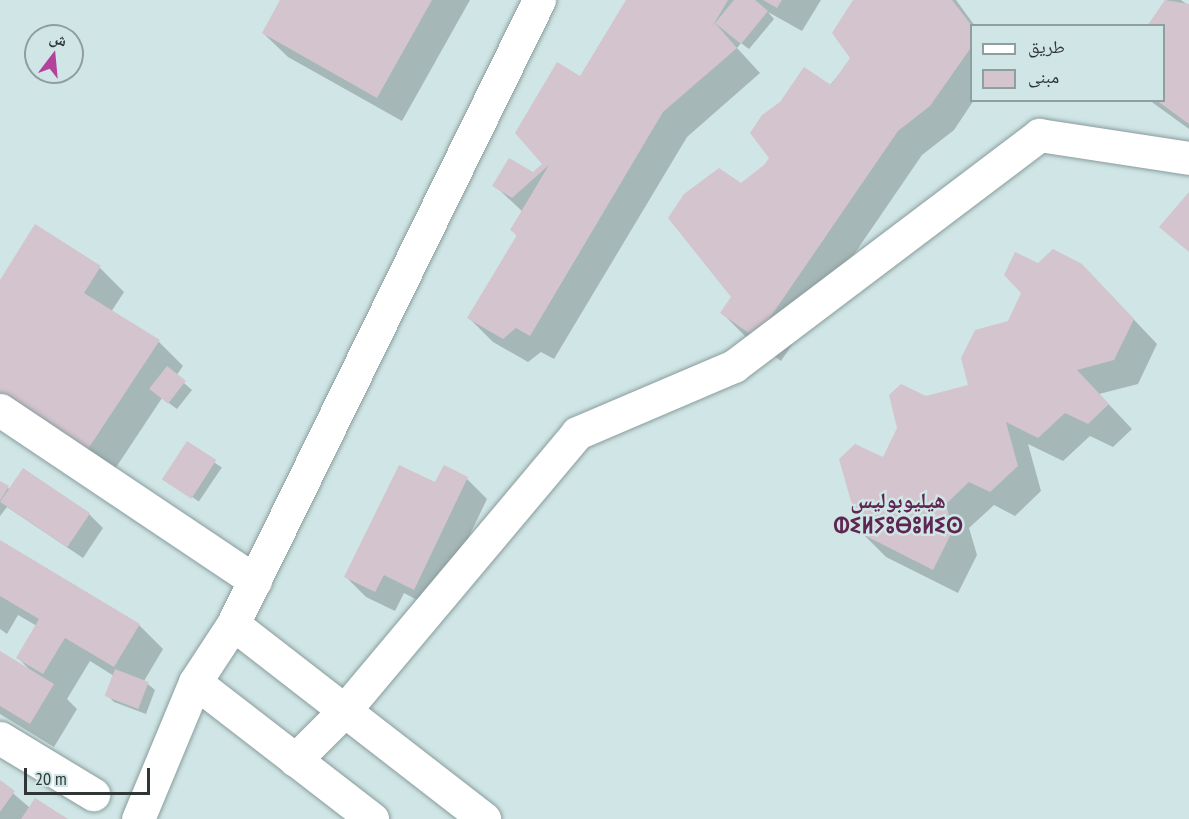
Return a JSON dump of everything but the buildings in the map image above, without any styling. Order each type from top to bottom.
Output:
[{"type":"street","points":[[138,819],[195,682],[234,624],[539,0]]},
{"type":"street","points":[[295,760],[344,711],[577,433],[734,366],[1039,135],[1189,158]]},
{"type":"street","points":[[0,410],[255,581]]},
{"type":"street","points":[[234,624],[484,819]]},
{"type":"street","points":[[195,682],[372,819]]},
{"type":"street","points":[[0,738],[93,794]]},
{"type":"district","name":"ھيليوبوليس ⵀⵉⵍⵢⵓⴱⵓⵍⵉⵙ","points":[[898,512]]}]
